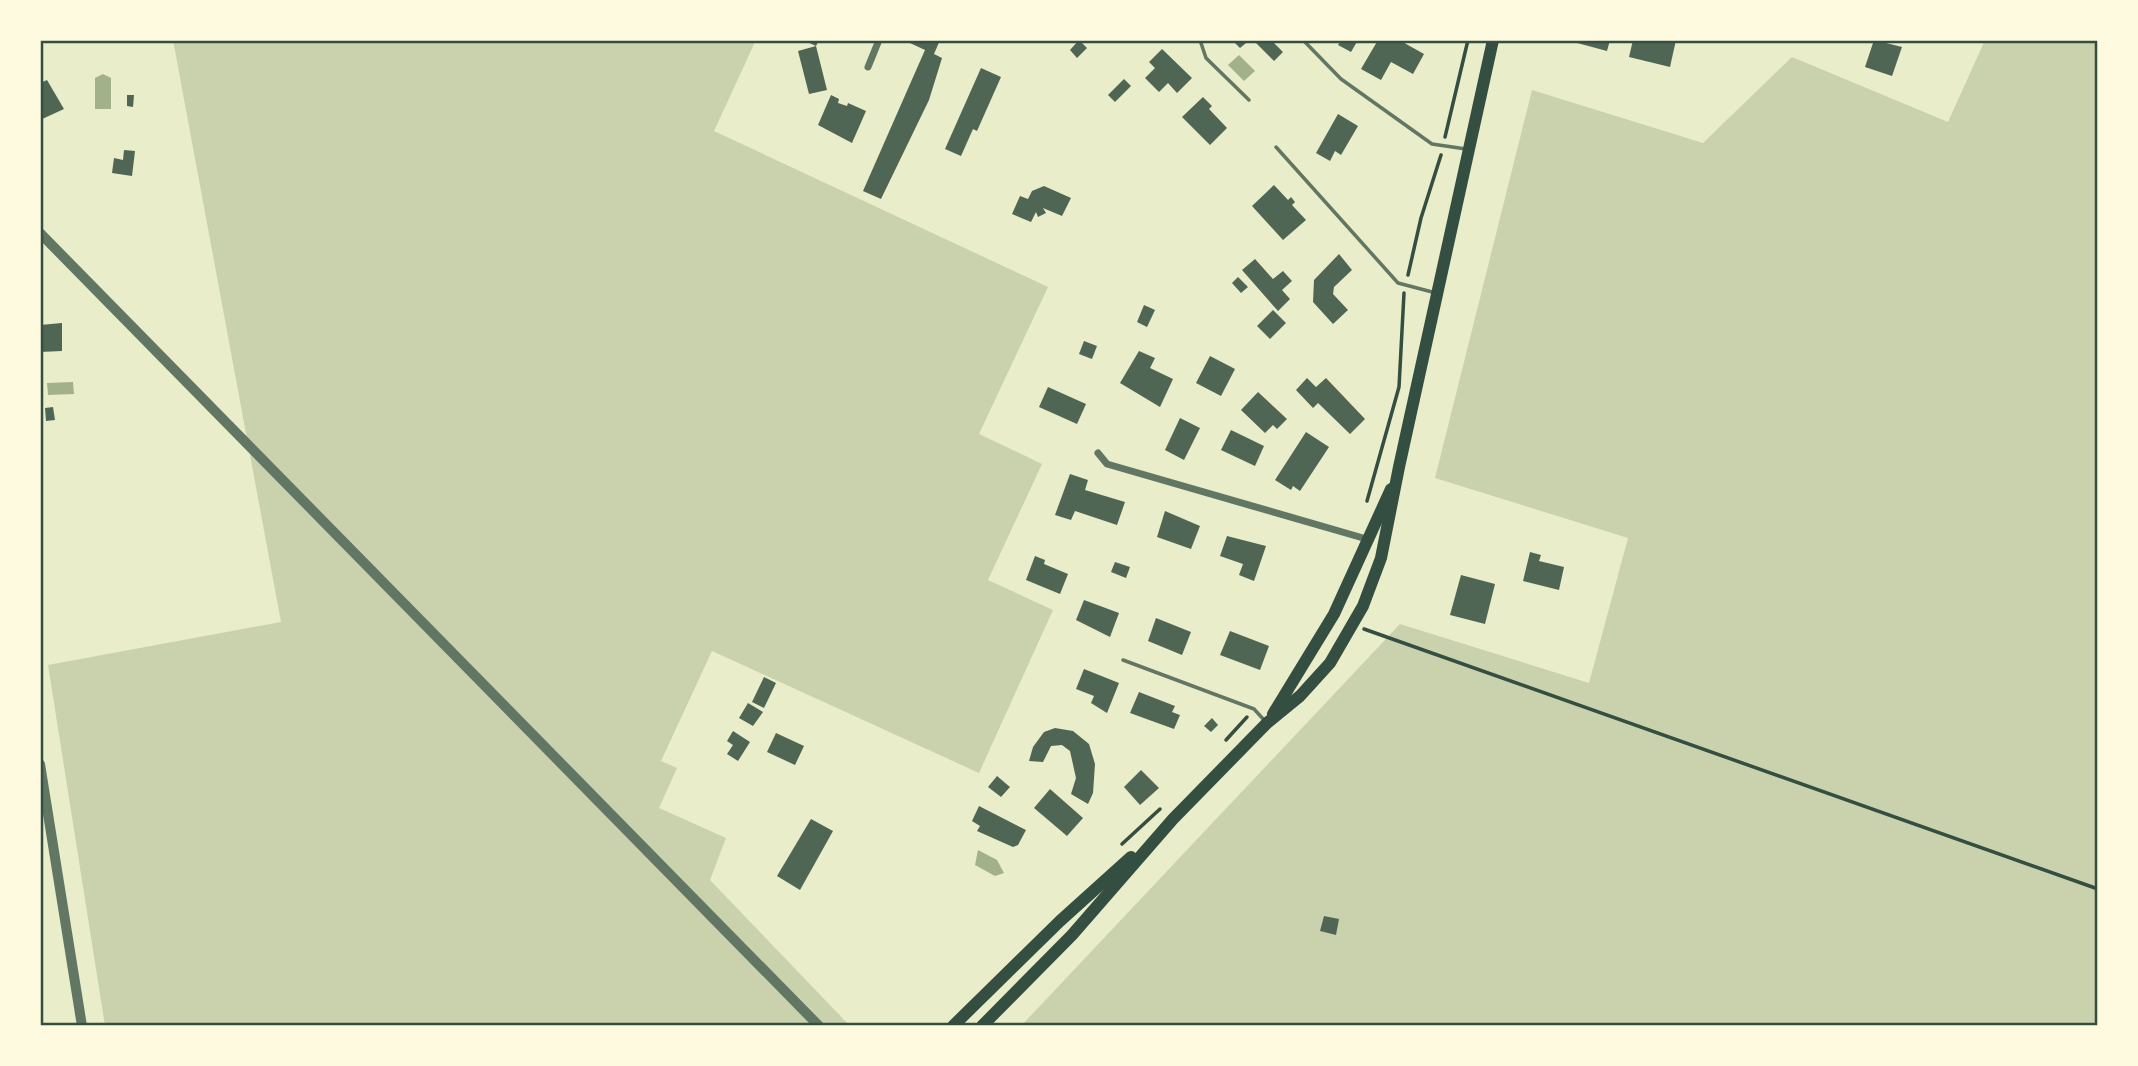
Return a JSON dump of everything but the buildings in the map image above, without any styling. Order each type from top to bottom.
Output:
[{"type":"main road","points":[[982,1026],[1072,935],[1173,819],[1267,723],[1316,680],[1354,624],[1381,558],[1493,40]]},
{"type":"main road","points":[[1267,723],[1334,614],[1370,540],[1399,467]]},
{"type":"main road","points":[[953,1026],[1060,921],[1173,819]]},
{"type":"street","points":[[868,67],[879,40]]},
{"type":"street","points":[[40,233],[819,1026]]},
{"type":"street","points":[[1098,453],[1107,464],[1370,540]]},
{"type":"street","points":[[40,765],[82,1026]]},
{"type":"lane","points":[[1200,40],[1206,58],[1249,100]]},
{"type":"lane","points":[[1303,40],[1341,79],[1432,144],[1468,150]]},
{"type":"lane","points":[[1276,147],[1398,284],[1439,294]]},
{"type":"lane","points":[[1123,660],[1254,709],[1267,723]]},
{"type":"path","points":[[1354,624],[1376,635],[2098,889]]},
{"type":"path","points":[[1219,748],[1254,709]]},
{"type":"path","points":[[1118,849],[1163,806]]},
{"type":"shaded area","points":[[173,40],[756,40],[714,131],[1048,287],[979,434],[1042,464],[988,580],[1053,610],[979,773],[712,651],[661,761],[677,768],[659,808],[726,838],[710,880],[850,1026],[105,1026],[48,665],[281,622]]},
{"type":"shaded area","points":[[1985,40],[2098,40],[2098,1026],[1021,1026],[1400,624],[1589,683],[1628,538],[1435,478],[1532,90],[1703,143],[1792,57],[1948,122]]},
{"type":"shaded area","points":[[1239,55],[1255,71],[1244,81],[1228,65]]},
{"type":"shaded area","points":[[103,74],[111,78],[111,109],[95,109],[95,78]]},
{"type":"shaded area","points":[[73,382],[74,394],[48,395],[47,383]]},
{"type":"shaded area","points":[[978,850],[997,860],[1004,873],[995,876],[975,865]]}]
